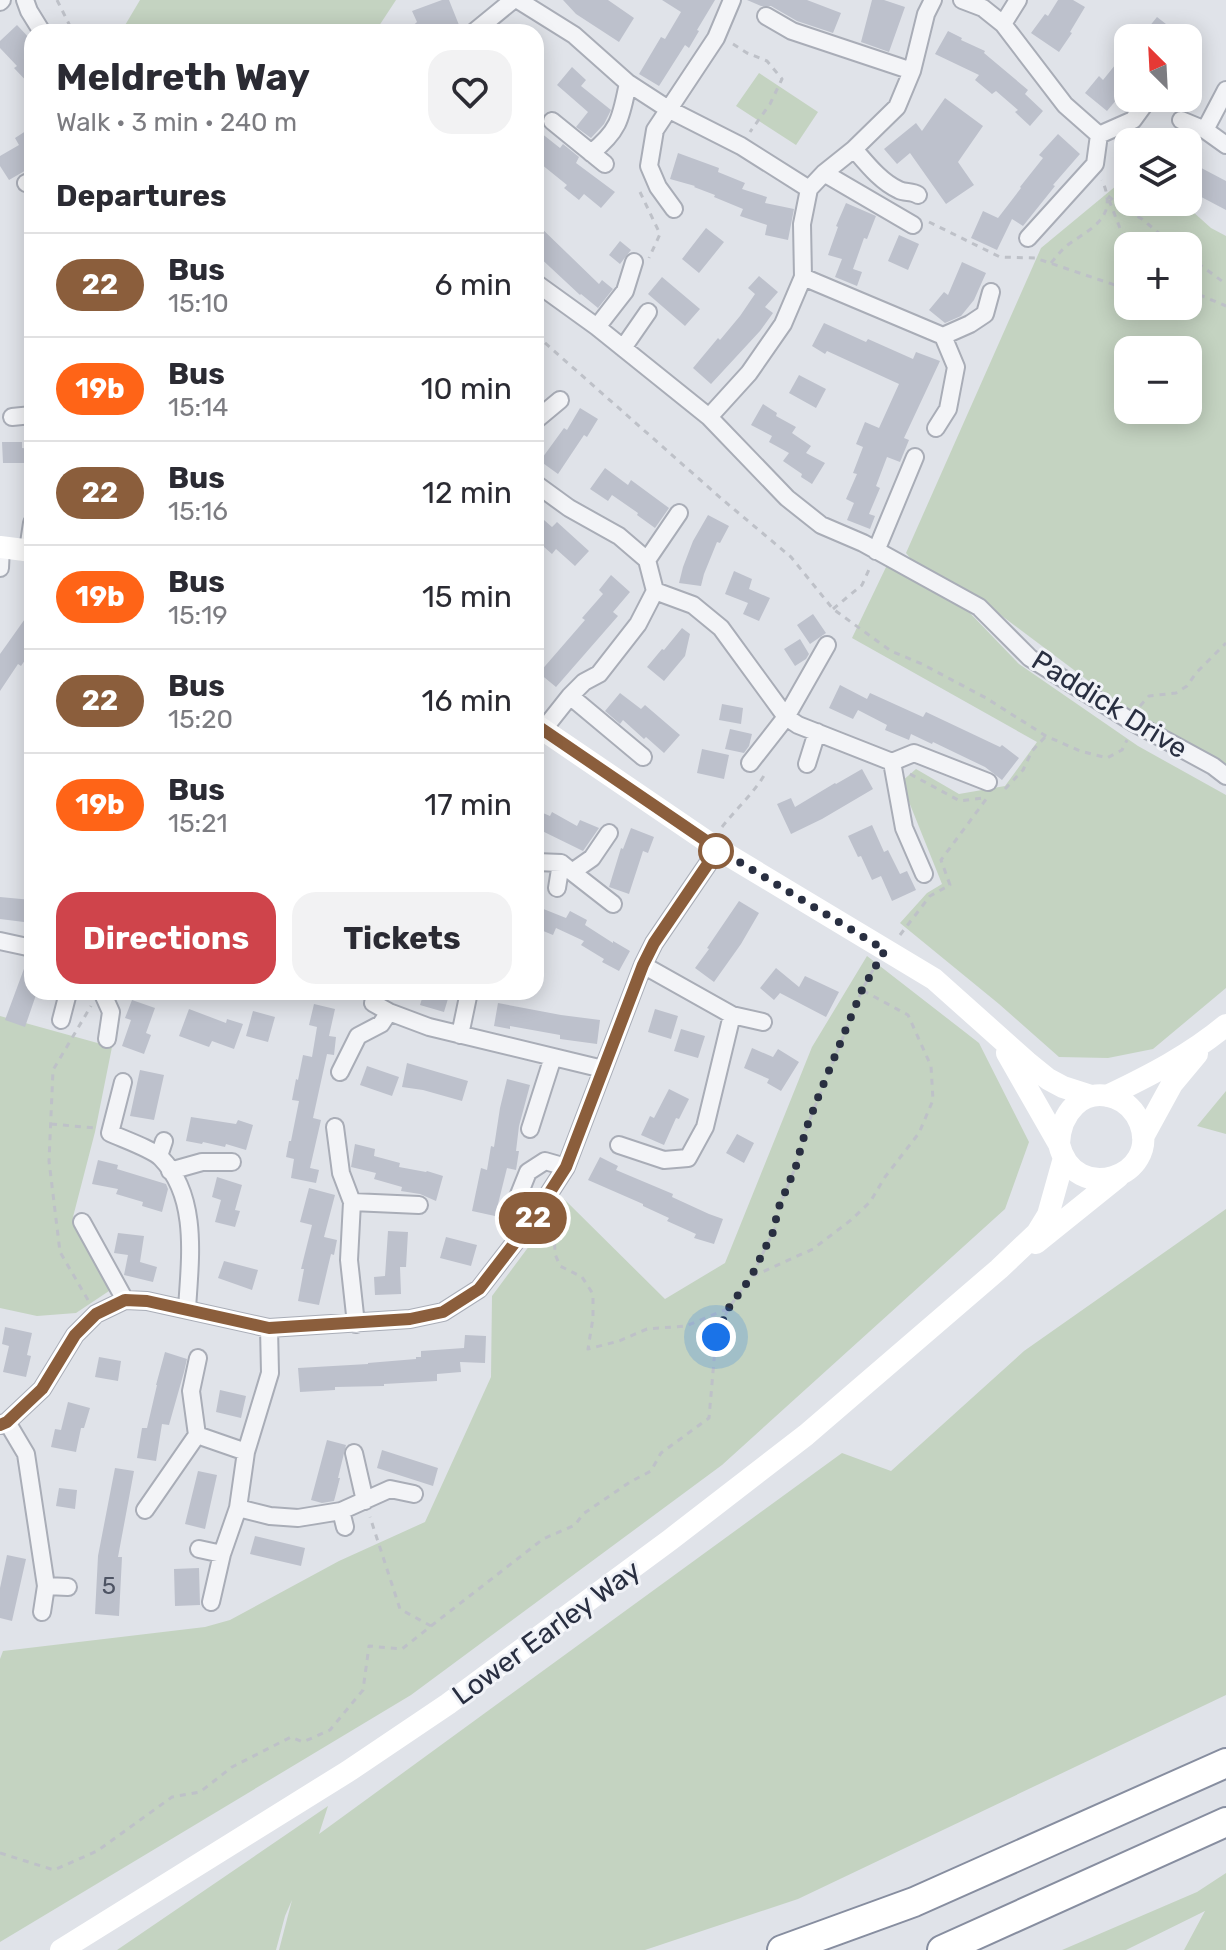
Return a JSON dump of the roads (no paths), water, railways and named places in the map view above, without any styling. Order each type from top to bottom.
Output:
[{"type":"highway","points":[[782,1950],[914,1902],[1226,1763]]},
{"type":"highway","points":[[942,1950],[1226,1822]]},
{"type":"main road","points":[[0,547],[24,550]]},
{"type":"main road","points":[[544,731],[892,944],[1048,1079],[1063,1087],[1116,1098],[1127,1105],[1137,1116],[1143,1137]]},
{"type":"main road","points":[[1061,1151],[1059,1129],[1064,1117],[1077,1102],[1150,1076],[1208,1040],[1226,1025]]},
{"type":"main road","points":[[997,1034],[1061,1151],[1081,1175],[1098,1180],[1123,1174],[1133,1165],[1143,1137],[1172,1084],[1208,1040]]},
{"type":"main road","name":"Lower Earley Way","points":[[61,1950],[347,1772],[448,1704],[806,1435],[1037,1233],[1048,1215],[1061,1151]]},
{"type":"main road","name":"Lower Earley Way","points":[[999,1269],[1123,1174]]},
{"type":"street","points":[[25,0],[37,24]]},
{"type":"street","points":[[484,24],[515,0],[574,35],[628,83],[668,109],[741,146],[809,189]]},
{"type":"street","points":[[674,209],[658,187],[649,166],[655,130],[716,38],[732,0]]},
{"type":"street","points":[[709,417],[749,373],[783,324],[803,277],[802,224],[809,189],[897,107],[912,71],[926,14],[933,0]]},
{"type":"street","points":[[962,0],[983,8],[1003,24],[1065,105],[1099,135]]},
{"type":"street","points":[[1003,24],[1018,0]]},
{"type":"street","points":[[766,16],[792,31],[912,71]]},
{"type":"street","points":[[591,153],[605,141],[621,118],[628,83]]},
{"type":"street","points":[[1205,130],[1226,90]]},
{"type":"street","points":[[1099,135],[1133,120],[1139,112]]},
{"type":"street","points":[[1181,120],[1205,130],[1226,145]]},
{"type":"street","points":[[552,121],[605,164]]},
{"type":"street","points":[[1028,238],[1095,164],[1099,135]]},
{"type":"street","points":[[854,149],[874,172],[901,191],[918,195]]},
{"type":"street","points":[[824,173],[917,221]]},
{"type":"street","points":[[597,327],[625,291],[641,262]]},
{"type":"street","points":[[803,277],[943,336],[956,367],[948,409],[936,428]]},
{"type":"street","name":"Paddick Drive","points":[[544,289],[709,417],[787,498],[821,525],[863,543],[979,607],[1030,658],[1226,776]]},
{"type":"street","points":[[943,336],[985,314],[991,292]]},
{"type":"street","points":[[623,348],[648,312]]},
{"type":"street","points":[[544,413],[560,400]]},
{"type":"street","points":[[12,417],[24,416]]},
{"type":"street","points":[[876,551],[915,457]]},
{"type":"street","points":[[544,490],[619,536],[647,560],[655,591],[638,624],[599,674],[584,682],[544,724]]},
{"type":"street","points":[[647,560],[679,513]]},
{"type":"street","points":[[0,547],[0,568]]},
{"type":"street","points":[[655,591],[693,605],[721,628],[786,717],[892,762],[914,753],[987,790]]},
{"type":"street","points":[[750,763],[786,717],[827,645]]},
{"type":"street","points":[[570,696],[643,757]]},
{"type":"street","points":[[807,764],[817,732]]},
{"type":"street","points":[[892,762],[904,828],[924,874]]},
{"type":"street","points":[[557,888],[566,868],[592,858],[609,833]]},
{"type":"street","points":[[42,1612],[46,1586],[26,1454],[4,1424],[42,1389],[75,1335],[96,1314],[125,1300],[147,1301],[269,1328],[410,1319],[443,1312],[479,1289],[532,1220],[566,1167],[643,965],[718,840]]},
{"type":"street","points":[[544,864],[566,868],[613,904]]},
{"type":"street","points":[[0,941],[24,946]]},
{"type":"street","points":[[643,965],[732,1015],[763,1022]]},
{"type":"street","points":[[61,1020],[66,1000]]},
{"type":"street","points":[[99,1000],[111,1012],[107,1039]]},
{"type":"street","points":[[460,1035],[467,1000]]},
{"type":"street","points":[[373,1003],[429,1027],[603,1069]]},
{"type":"street","points":[[340,1072],[358,1036],[381,1024],[389,1012]]},
{"type":"street","points":[[619,1145],[664,1160],[694,1163],[732,1015]]},
{"type":"street","points":[[530,1129],[553,1057]]},
{"type":"street","points":[[123,1082],[110,1133],[162,1148],[170,1171],[181,1186],[188,1219],[190,1252],[187,1309]]},
{"type":"street","points":[[335,1127],[341,1173],[352,1202],[349,1260],[356,1324]]},
{"type":"street","points":[[532,1220],[516,1202],[528,1172],[545,1161],[566,1167]]},
{"type":"street","points":[[170,1171],[202,1162],[232,1162]]},
{"type":"street","points":[[352,1202],[419,1205]]},
{"type":"street","points":[[82,1222],[125,1300]]},
{"type":"street","points":[[211,1602],[222,1554],[238,1508],[246,1452],[270,1373],[269,1328]]},
{"type":"street","points":[[145,1510],[197,1435],[191,1391],[198,1358]]},
{"type":"street","points":[[197,1435],[246,1452]]},
{"type":"street","points":[[354,1453],[365,1501]]},
{"type":"street","points":[[238,1508],[270,1516],[343,1519],[365,1501],[390,1489],[414,1494]]},
{"type":"street","points":[[199,1549],[222,1554]]},
{"type":"street","points":[[46,1586],[68,1587]]}]
